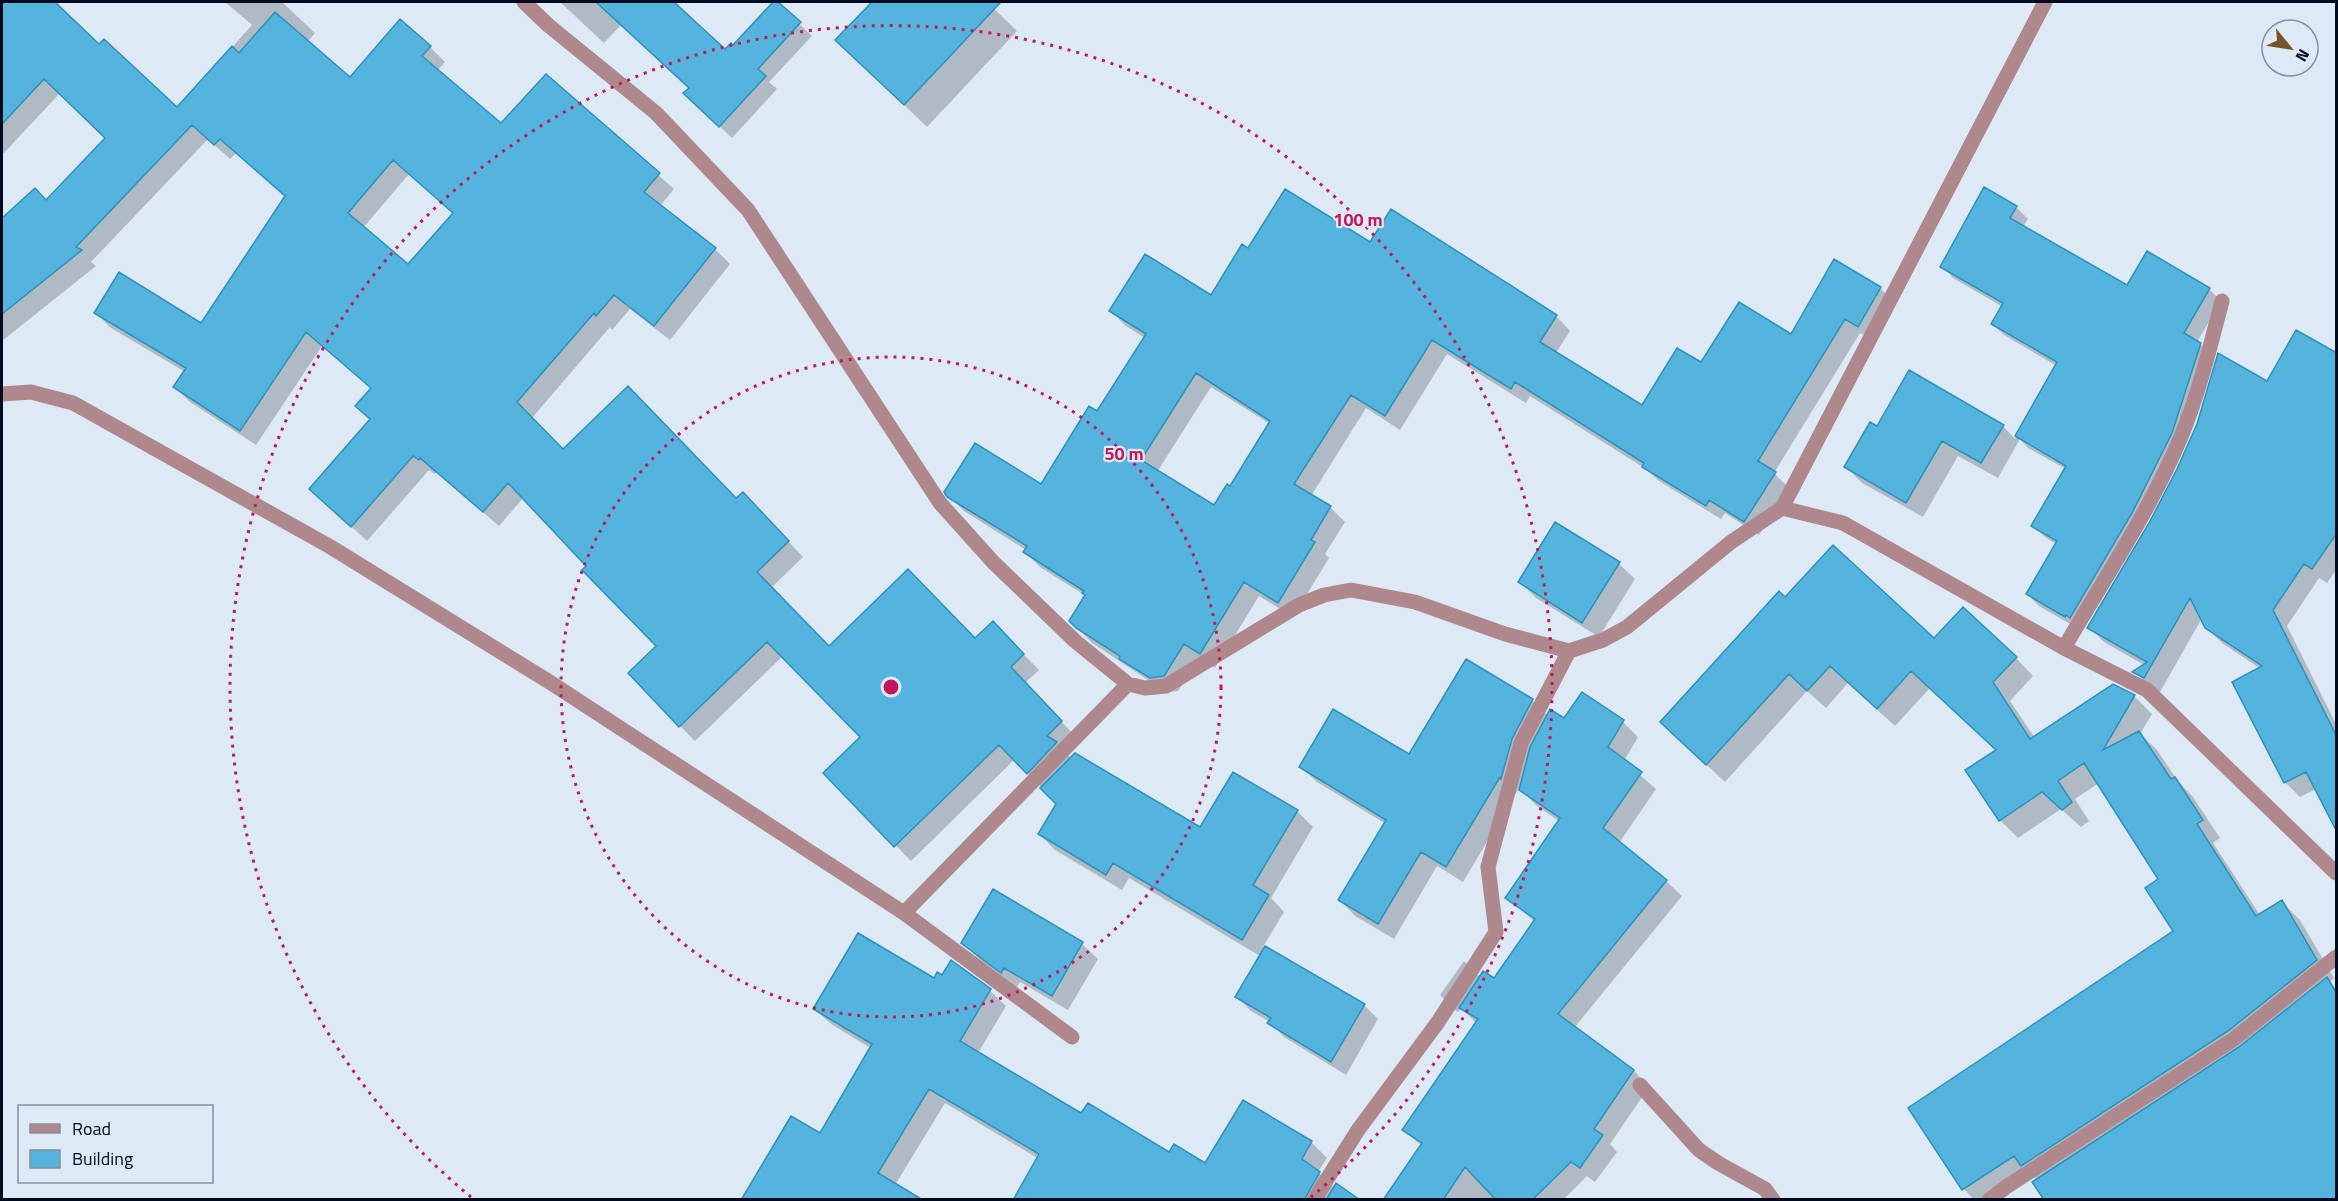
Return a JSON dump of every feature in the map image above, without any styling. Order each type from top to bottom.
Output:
[{"type":"street","points":[[524,2],[548,25],[656,113],[748,210],[940,503],[993,562],[1075,641],[1128,684],[1145,688],[1166,686],[1299,605],[1324,595],[1351,590],[1415,602],[1505,634],[1569,651],[1603,640],[1627,627],[1731,542],[1782,508],[2045,2]]},
{"type":"street","points":[[2064,648],[2161,480],[2200,385],[2222,301]]},
{"type":"street","points":[[2,394],[31,392],[73,403],[329,546],[548,681],[904,913],[1072,1037]]},
{"type":"street","points":[[1782,508],[1843,523],[2064,648],[2147,690],[2331,861],[2337,873]]},
{"type":"street","points":[[1314,1200],[1358,1130],[1438,1022],[1496,932],[1488,867],[1491,855],[1521,743],[1569,651]]},
{"type":"street","points":[[904,913],[1128,684]]},
{"type":"street","points":[[1989,1200],[2009,1193],[2234,1038],[2337,957]]},
{"type":"street","points":[[1640,1085],[1699,1150],[1765,1189],[1773,1200]]},
{"type":"building","points":[[2,2],[55,2],[99,44],[104,39],[177,107],[232,46],[239,53],[275,12],[350,77],[400,19],[431,46],[422,56],[501,123],[546,74],[660,173],[644,192],[716,248],[654,326],[614,295],[596,316],[594,313],[517,402],[563,449],[628,386],[736,498],[743,492],[789,541],[757,572],[829,646],[908,569],[975,638],[993,621],[1024,654],[1011,667],[1062,721],[1047,736],[1057,742],[1027,774],[999,745],[894,847],[823,773],[860,737],[767,642],[679,727],[628,673],[656,646],[582,570],[586,566],[508,483],[483,512],[420,458],[419,460],[413,456],[351,527],[309,489],[370,419],[355,406],[371,388],[306,332],[240,431],[173,387],[186,368],[94,313],[119,272],[201,323],[285,196],[220,139],[214,145],[192,125],[76,247],[82,250],[2,314],[2,218],[35,188],[46,200],[105,138],[44,79],[2,124]],"holes":[[[393,160],[453,213],[408,264],[348,213]]]},
{"type":"building","points":[[596,2],[674,2],[725,49],[731,43],[733,45],[773,2],[778,2],[801,22],[758,69],[766,76],[719,127],[683,93],[689,88]]},
{"type":"building","points":[[872,2],[1001,2],[904,105],[835,40]]},
{"type":"building","points":[[1984,187],[2017,206],[2010,218],[2127,285],[2147,251],[2210,288],[2184,333],[2201,343],[2172,433],[2132,513],[2070,618],[2026,594],[2057,541],[2031,526],[2066,466],[2015,436],[2057,362],[1991,324],[2003,303],[1940,267]]},
{"type":"building","points":[[1285,189],[1370,242],[1391,209],[1557,315],[1540,342],[1642,405],[1677,348],[1701,362],[1739,302],[1791,334],[1834,259],[1881,287],[1858,327],[1845,319],[1758,461],[1776,472],[1744,522],[1709,500],[1706,506],[1642,467],[1644,463],[1515,382],[1511,389],[1432,340],[1385,416],[1351,395],[1294,484],[1331,506],[1311,540],[1315,542],[1278,603],[1244,582],[1200,654],[1184,644],[1164,676],[1150,678],[1119,659],[1120,656],[1076,628],[1069,621],[1085,595],[1082,593],[1084,591],[1023,552],[1027,546],[947,497],[944,492],[975,443],[1041,484],[1089,406],[1097,411],[1146,334],[1109,311],[1145,254],[1211,295],[1242,244],[1248,248]],"holes":[[[1196,373],[1270,421],[1230,486],[1227,484],[1214,505],[1141,460]]]},
{"type":"building","points":[[2296,330],[2337,353],[2337,533],[2312,569],[2304,564],[2273,610],[2337,737],[2337,832],[2306,772],[2284,783],[2232,682],[2262,666],[2205,628],[2190,598],[2144,678],[2132,672],[2147,662],[2087,628],[2149,523],[2177,469],[2197,424],[2218,353],[2267,381]]},
{"type":"building","points":[[1909,370],[2004,425],[1981,463],[1942,441],[1906,503],[1844,467],[1870,422],[1877,426]]},
{"type":"building","points":[[1555,522],[1620,562],[1582,623],[1518,582]]},
{"type":"building","points":[[1833,545],[1934,638],[1963,607],[2017,657],[1993,682],[2030,739],[2113,684],[2135,695],[2103,750],[2139,731],[2171,779],[2175,777],[2203,820],[2197,824],[2256,916],[2282,900],[2317,960],[2228,1031],[2021,1166],[2014,1156],[1962,1190],[1908,1108],[2173,931],[2145,888],[2158,879],[2084,763],[2058,781],[2072,802],[2062,810],[2042,792],[1999,821],[1965,770],[1996,750],[1911,671],[1877,709],[1830,666],[1807,691],[1789,674],[1706,765],[1660,722],[1779,591],[1785,597]]},
{"type":"building","points":[[1466,659],[1533,699],[1512,739],[1501,779],[1500,777],[1446,867],[1421,852],[1378,924],[1338,900],[1386,820],[1299,767],[1333,709],[1409,754]]},
{"type":"building","points":[[1582,692],[1624,720],[1608,747],[1642,772],[1603,828],[1667,880],[1558,1014],[1634,1070],[1594,1129],[1603,1135],[1580,1168],[1571,1162],[1532,1200],[1496,1200],[1465,1167],[1443,1200],[1383,1200],[1422,1143],[1402,1130],[1478,1019],[1459,1008],[1483,971],[1494,978],[1535,919],[1505,898],[1560,818],[1519,790],[1530,747],[1550,709],[1564,718]]},
{"type":"building","points":[[1075,753],[1200,827],[1233,772],[1298,810],[1253,885],[1269,895],[1242,940],[1113,863],[1106,875],[1038,834],[1056,804],[1040,788]]},
{"type":"building","points":[[993,889],[1083,942],[1052,996],[1004,968],[1001,973],[961,943]]},
{"type":"building","points":[[858,933],[934,978],[937,972],[942,975],[951,960],[991,989],[960,1041],[1081,1113],[1088,1103],[1169,1152],[1174,1144],[1205,1163],[1243,1100],[1312,1141],[1302,1159],[1320,1172],[1304,1200],[1013,1200],[1039,1154],[929,1089],[878,1173],[923,1200],[741,1200],[791,1116],[820,1133],[872,1044],[813,1009]]},
{"type":"building","points":[[1265,946],[1365,1004],[1331,1062],[1267,1023],[1271,1018],[1235,997]]},
{"type":"building","points":[[2327,977],[2337,994],[2337,1200],[2044,1200],[2032,1182],[2239,1047]]},
{"type":"building","points":[[1336,1183],[1360,1200],[1326,1200]]}]
